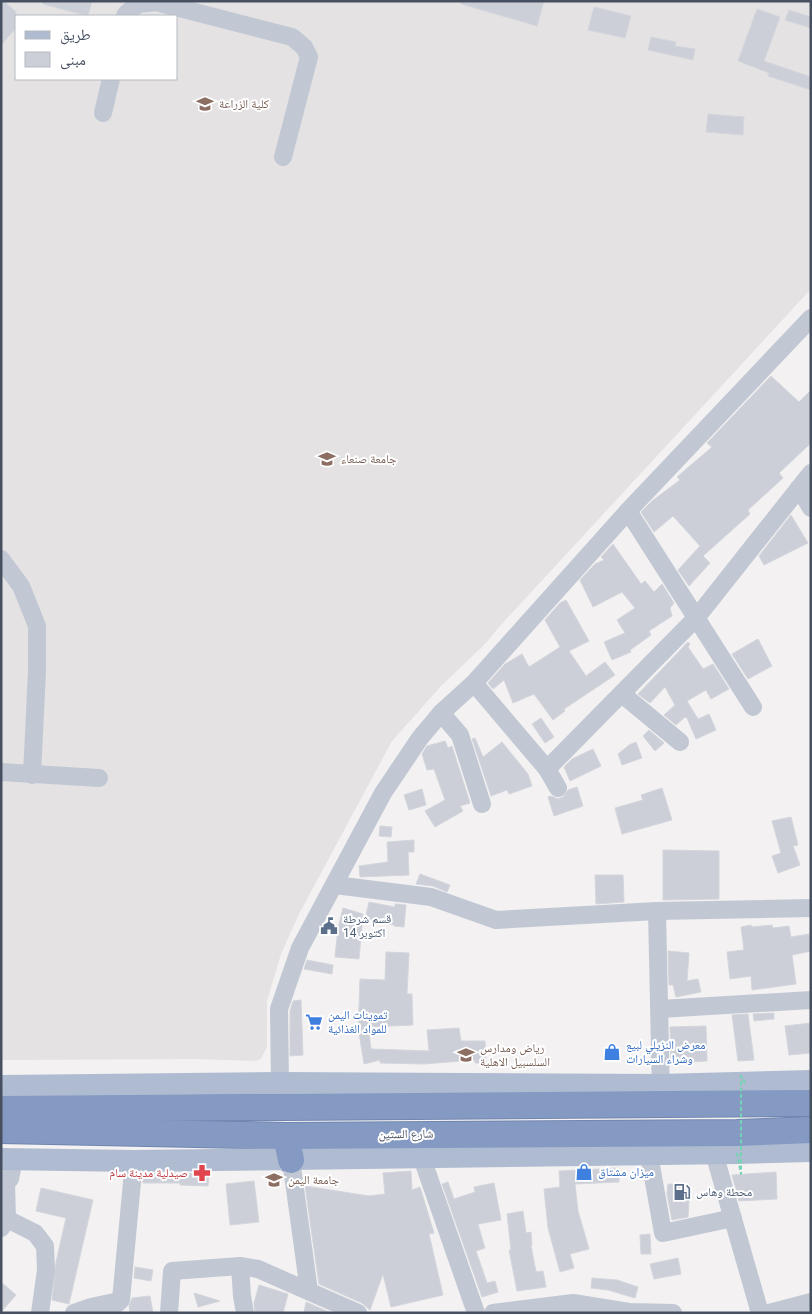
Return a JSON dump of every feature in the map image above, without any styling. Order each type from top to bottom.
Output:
[{"type":"highway","points":[[1,1108],[297,1091],[661,1095],[811,1103]]},
{"type":"highway","name":"شارع الستين","points":[[1,1130],[288,1148],[649,1143],[736,1133],[811,1130]]},
{"type":"main road","points":[[661,1095],[745,1082],[811,1081]]},
{"type":"main road","points":[[1,1086],[297,1091]]},
{"type":"main road","name":"شارع الستين","points":[[7,1159],[134,1161],[288,1148],[422,1158],[649,1143],[714,1153],[811,1151]]},
{"type":"street","points":[[126,15],[138,4],[156,2],[292,37],[304,47],[309,57],[283,157]]},
{"type":"street","points":[[103,113],[112,80]]},
{"type":"street","points":[[297,1091],[279,1009],[300,948],[383,793],[420,738],[442,713],[474,683],[628,511],[811,318]]},
{"type":"street","points":[[547,769],[697,617],[811,473]]},
{"type":"street","points":[[799,488],[811,508]]},
{"type":"street","points":[[628,511],[754,707]]},
{"type":"street","points":[[1,560],[21,586],[37,626],[37,671],[32,775]]},
{"type":"street","points":[[474,683],[547,769],[558,788]]},
{"type":"street","points":[[622,694],[680,742]]},
{"type":"street","points":[[442,713],[460,734],[482,804]]},
{"type":"street","points":[[1,772],[99,778]]},
{"type":"street","points":[[335,885],[431,897],[496,920],[657,911],[811,908]]},
{"type":"street","points":[[657,911],[661,1095]]},
{"type":"street","points":[[660,1009],[811,1000]]},
{"type":"street","points":[[649,1143],[663,1233],[733,1218]]},
{"type":"street","points":[[288,1148],[309,1290]]},
{"type":"street","points":[[714,1153],[760,1313]]},
{"type":"street","points":[[422,1158],[476,1313]]},
{"type":"street","points":[[7,1159],[10,1179],[6,1183],[4,1224],[35,1233],[45,1246],[46,1270],[40,1313]]},
{"type":"street","points":[[106,1313],[122,1300],[134,1161]]},
{"type":"street","points":[[240,1266],[242,1296],[246,1313]]},
{"type":"street","points":[[169,1313],[172,1271],[240,1266],[258,1269],[355,1312]]},
{"type":"street","points":[[74,1313],[91,1306],[122,1300]]},
{"type":"street","points":[[769,1313],[811,1302]]},
{"type":"street","points":[[494,1313],[573,1304],[628,1312],[673,1313]]},
{"type":"path","points":[[737,1153],[741,1174],[741,1076],[745,1082]]},
{"type":"shaded area","name":"جامعة صنعاء","points":[[1,1],[811,1],[811,289],[485,644],[442,685],[392,741],[299,914],[281,954],[267,1001],[267,1047],[261,1059],[255,1061],[196,1059],[1,1060]]},
{"type":"building","points":[[1,1],[4,1],[16,12],[16,15],[15,29],[1,45]]},
{"type":"building","points":[[43,1],[92,1],[88,15],[43,4]]},
{"type":"building","points":[[461,1],[544,1],[537,26],[461,4]]},
{"type":"building","points":[[594,7],[631,16],[625,38],[588,30]]},
{"type":"building","points":[[757,9],[780,17],[764,61],[811,77],[811,90],[768,76],[769,73],[738,61]]},
{"type":"building","points":[[789,10],[811,17],[811,28],[785,20]]},
{"type":"building","points":[[651,37],[676,42],[675,46],[695,49],[693,60],[648,50]]},
{"type":"building","points":[[708,114],[744,117],[743,135],[706,132]]},
{"type":"building","points":[[771,376],[799,402],[811,390],[811,443],[779,473],[783,478],[748,510],[750,514],[703,556],[710,563],[689,586],[678,570],[700,546],[673,516],[654,532],[641,512],[652,501],[680,480],[677,477],[712,447],[707,443]]},
{"type":"building","points":[[791,515],[808,543],[764,565],[759,556]]},
{"type":"building","points":[[613,544],[641,584],[645,581],[654,592],[662,584],[674,603],[670,608],[672,616],[649,631],[651,635],[630,650],[631,652],[612,660],[604,642],[625,633],[617,620],[635,608],[622,592],[593,607],[580,580],[595,564],[604,560],[601,557]]},
{"type":"building","points":[[566,600],[589,641],[569,651],[586,676],[605,662],[615,675],[564,709],[565,711],[553,720],[534,694],[513,703],[504,680],[493,689],[488,683],[505,664],[522,654],[529,667],[560,647],[545,620],[560,603]]},
{"type":"building","points":[[758,639],[772,666],[748,679],[732,654]]},
{"type":"building","points":[[688,642],[690,644],[688,647],[703,669],[713,664],[729,689],[711,699],[706,690],[687,701],[698,719],[709,714],[716,730],[696,739],[687,718],[685,717],[676,725],[664,715],[675,705],[665,687],[650,703],[638,694]]},
{"type":"building","points":[[541,718],[554,737],[545,743],[532,724]]},
{"type":"building","points":[[649,730],[664,743],[655,751],[643,736]]},
{"type":"building","points":[[475,738],[483,757],[502,742],[528,774],[532,786],[509,794],[507,790],[491,796],[472,739]]},
{"type":"building","points":[[445,741],[448,748],[452,746],[470,803],[460,806],[463,811],[435,827],[425,811],[445,800],[434,769],[427,770],[422,754],[427,746]]},
{"type":"building","points":[[636,742],[642,758],[622,765],[618,754]]},
{"type":"building","points":[[593,749],[601,766],[570,781],[564,767],[572,759]]},
{"type":"building","points":[[577,787],[583,806],[554,816],[548,797],[551,796],[558,799],[563,797],[568,790]]},
{"type":"building","points":[[662,788],[672,820],[622,834],[615,808],[643,800],[641,795]]},
{"type":"building","points":[[422,789],[426,805],[409,810],[404,795]]},
{"type":"building","points":[[791,817],[798,845],[793,846],[800,865],[778,873],[772,856],[781,853],[772,821]]},
{"type":"building","points":[[380,826],[392,827],[391,837],[379,836]]},
{"type":"building","points":[[414,840],[414,852],[408,852],[409,875],[360,877],[359,866],[388,862],[387,842]]},
{"type":"building","points":[[663,850],[719,851],[719,899],[663,900]]},
{"type":"building","points":[[420,874],[450,885],[447,892],[433,886],[416,884]]},
{"type":"building","points":[[595,875],[623,875],[624,902],[596,904]]},
{"type":"building","points":[[369,902],[395,907],[395,904],[406,905],[404,927],[365,919]]},
{"type":"building","points":[[343,908],[363,914],[359,959],[335,957],[338,928]]},
{"type":"building","points":[[751,925],[752,927],[772,925],[773,928],[789,926],[791,937],[809,934],[811,951],[792,955],[796,984],[752,990],[751,976],[730,979],[727,952],[744,950],[741,927]]},
{"type":"building","points":[[668,951],[689,953],[687,981],[698,979],[701,992],[676,997],[673,985],[669,985]]},
{"type":"building","points":[[386,952],[409,953],[407,994],[412,994],[413,1025],[368,1027],[371,1049],[429,1051],[427,1030],[459,1028],[461,1041],[485,1041],[486,1063],[475,1063],[475,1060],[424,1064],[380,1063],[380,1060],[364,1064],[358,1033],[360,979],[385,980]]},
{"type":"building","points":[[307,960],[333,965],[332,974],[304,969]]},
{"type":"building","points":[[301,1000],[303,1055],[290,1056],[290,1011],[293,1001]]},
{"type":"building","points":[[774,1013],[774,1019],[754,1021],[753,1014]]},
{"type":"building","points":[[748,1014],[754,1060],[738,1061],[732,1015]]},
{"type":"building","points":[[811,1023],[811,1053],[789,1055],[785,1026]]},
{"type":"building","points":[[706,1026],[707,1061],[671,1063],[670,1027]]},
{"type":"building","points":[[619,1168],[619,1182],[575,1184],[578,1211],[589,1249],[570,1254],[574,1268],[560,1272],[548,1228],[544,1189],[560,1187],[559,1171]]},
{"type":"building","points":[[411,1171],[412,1190],[420,1187],[434,1233],[429,1234],[443,1295],[391,1307],[383,1274],[370,1310],[362,1303],[319,1284],[305,1186],[369,1196],[385,1194],[383,1173]]},
{"type":"building","points":[[776,1172],[777,1199],[739,1201],[732,1175]]},
{"type":"building","points":[[184,1173],[209,1175],[208,1186],[180,1185],[180,1183],[143,1183],[143,1174]]},
{"type":"building","points":[[254,1181],[259,1222],[230,1225],[226,1184]]},
{"type":"building","points":[[448,1182],[454,1199],[475,1192],[474,1187],[494,1183],[501,1220],[478,1224],[485,1248],[476,1251],[487,1283],[495,1281],[498,1292],[482,1297],[442,1184]]},
{"type":"building","points":[[668,1184],[690,1185],[688,1217],[672,1220],[667,1194]]},
{"type":"building","points":[[41,1188],[93,1200],[69,1304],[52,1300],[56,1262],[66,1218],[36,1211]]},
{"type":"building","points":[[523,1211],[526,1233],[531,1232],[531,1245],[536,1272],[543,1271],[546,1287],[517,1291],[509,1250],[511,1250],[507,1214]]},
{"type":"building","points":[[650,1234],[651,1254],[641,1254],[640,1235]]},
{"type":"building","points":[[678,1258],[681,1274],[654,1279],[650,1264]]},
{"type":"building","points":[[135,1267],[153,1270],[151,1281],[134,1278]]},
{"type":"building","points":[[592,1278],[617,1280],[638,1287],[635,1298],[608,1290],[591,1288]]},
{"type":"building","points":[[1,1282],[16,1295],[1,1312]]},
{"type":"building","points":[[259,1285],[288,1294],[283,1313],[255,1313],[254,1303]]},
{"type":"building","points":[[194,1293],[220,1301],[198,1307]]},
{"type":"building","points":[[150,1296],[153,1313],[130,1313],[129,1306],[132,1298]]},
{"type":"building","points":[[306,1302],[331,1313],[304,1313]]},
{"type":"place","name":"كلية الزراعة","points":[[205,104]]},
{"type":"place","name":"جامعة صنعاء","points":[[327,459]]},
{"type":"place","name":"قسم شرطة 14 اكتوبر","points":[[329,926]]},
{"type":"place","name":"تموينات اليمن للمواد الغذائية","points":[[314,1022]]},
{"type":"place","name":"معرض النزيلي لبيع وشراء السيارات","points":[[612,1052]]},
{"type":"place","name":"رياض ومدارس السلسبيل الاهلية","points":[[466,1055]]},
{"type":"place","name":"ميزان مشتاق","points":[[584,1172]]},
{"type":"place","name":"صيدلية مدينة سام","points":[[202,1173]]},
{"type":"place","name":"جامعة اليمن","points":[[274,1180]]},
{"type":"place","name":"محطة وهاس","points":[[682,1192]]}]
